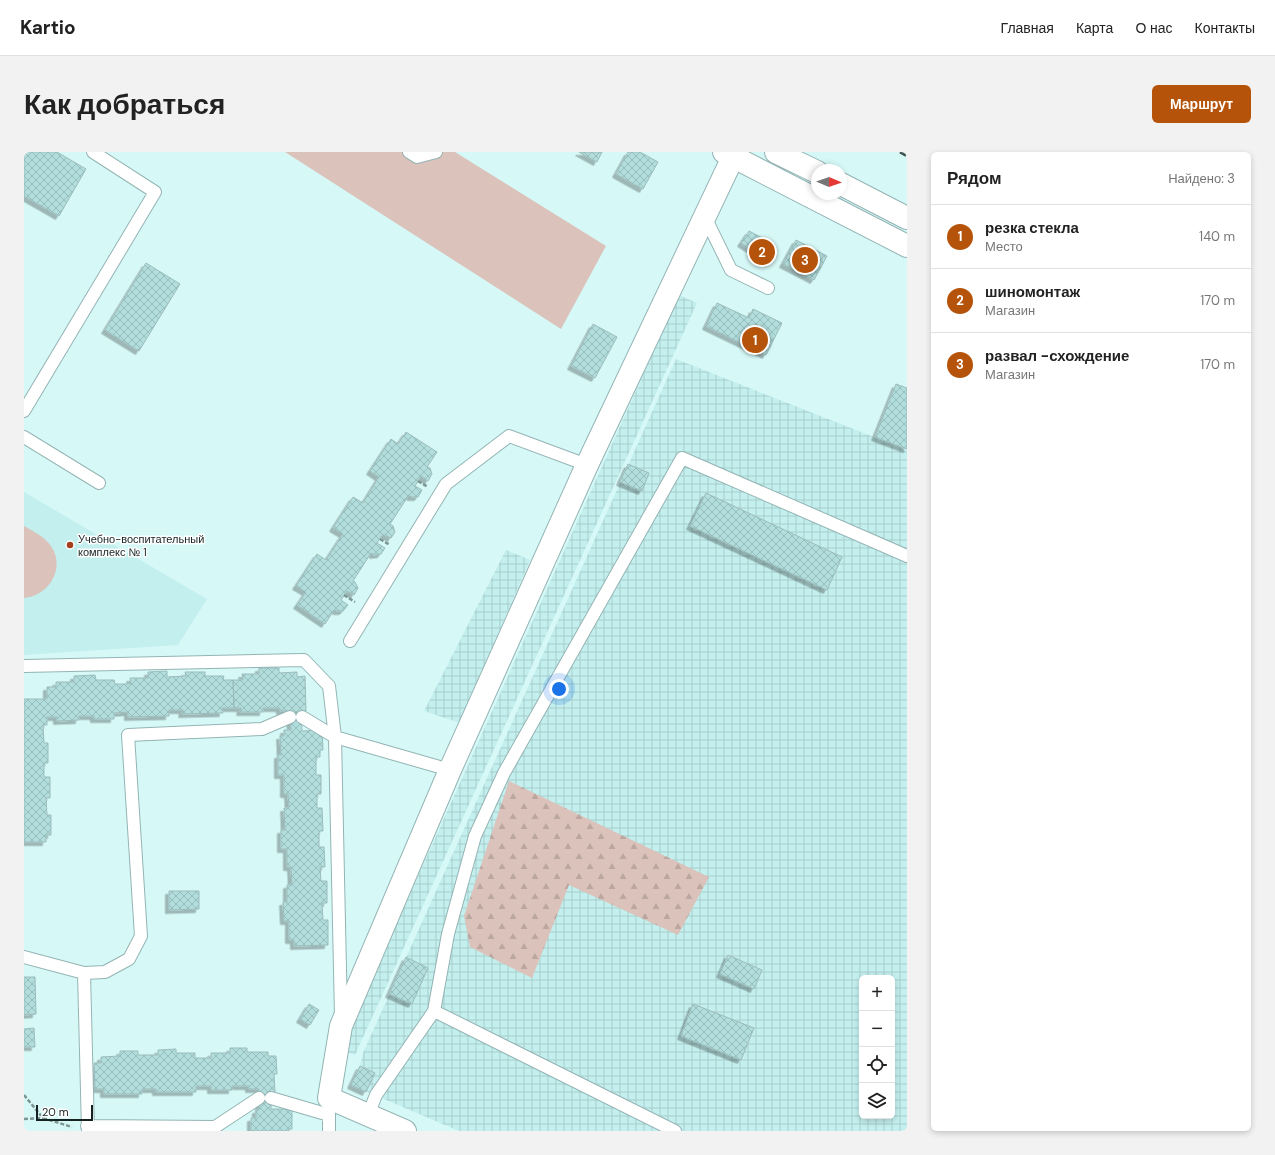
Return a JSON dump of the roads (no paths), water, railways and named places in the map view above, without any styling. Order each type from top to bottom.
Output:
[{"type":"main road","points":[[776,152],[811,169]]},
{"type":"main road","points":[[405,1131],[368,1115],[329,1106],[341,1026],[450,770],[587,465],[705,217],[729,154],[907,246]]},
{"type":"main road","points":[[847,187],[907,218]]},
{"type":"lane","points":[[24,411],[155,192],[93,152]]},
{"type":"lane","points":[[409,152],[417,157],[436,152]]},
{"type":"lane","points":[[705,217],[730,270],[768,288]]},
{"type":"lane","points":[[350,641],[446,484],[509,436],[587,465]]},
{"type":"lane","points":[[24,437],[99,483]]},
{"type":"lane","points":[[368,1115],[376,1095],[434,1011],[448,934],[475,836],[504,773],[682,458],[907,556]]},
{"type":"lane","points":[[24,666],[304,660],[329,686],[335,737],[341,1026]]},
{"type":"lane","points":[[24,957],[84,973],[105,972],[129,960],[141,936],[128,735],[262,729],[296,717],[335,737],[450,770]]},
{"type":"lane","points":[[84,973],[84,1129],[214,1127],[265,1098],[329,1106],[329,1131]]},
{"type":"lane","points":[[434,1011],[675,1131]]},
{"type":"railway","points":[[900,152],[907,156]]},
{"type":"place","name":"шиномонтаж","points":[[762,252]]},
{"type":"place","name":"развал -схождение","points":[[805,260]]},
{"type":"place","name":"резка стекла","points":[[755,340]]},
{"type":"place","name":"Учебно-воспитательный комплекс № 1","points":[[70,545]]}]
